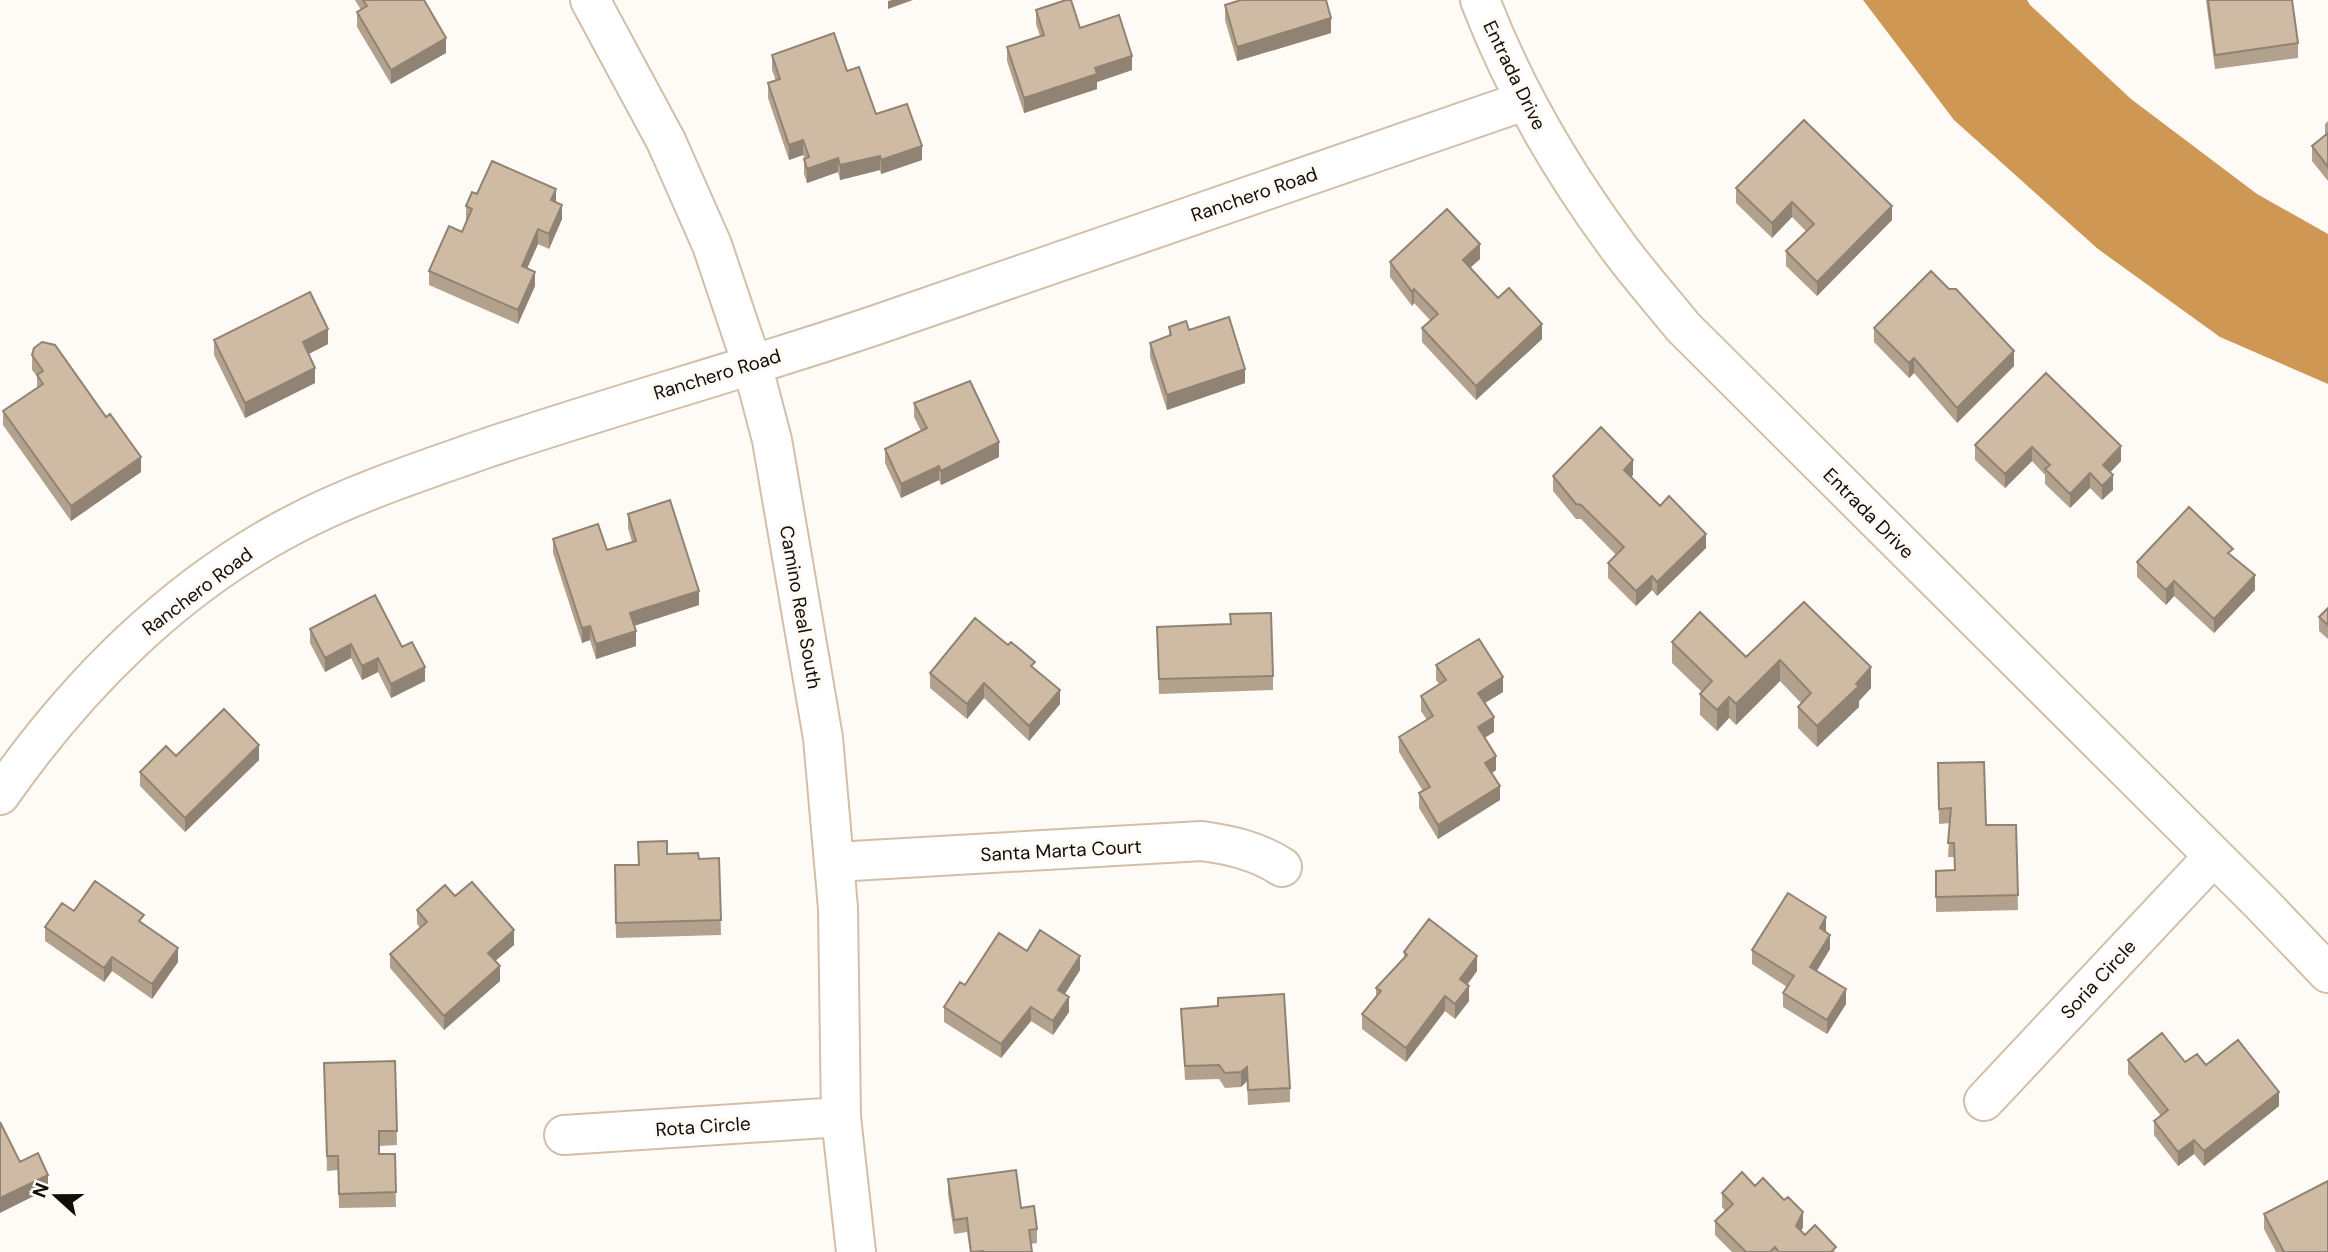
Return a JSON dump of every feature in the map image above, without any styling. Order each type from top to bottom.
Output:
[{"type":"street","name":"Camino Real South","points":[[590,0],[666,141],[712,245],[752,363],[772,440],[821,725],[835,862],[841,1117],[856,1252]]},
{"type":"street","name":"Entrada Drive","points":[[1480,0],[1524,100],[1574,184],[1612,239],[1684,327],[2328,973]]},
{"type":"street","name":"Ranchero Road","points":[[0,795],[92,679],[153,621],[219,570],[290,526],[365,490],[584,415],[885,322],[1524,100]]},
{"type":"street","name":"Santa Marta Court","points":[[835,862],[1202,841],[1237,846],[1270,859],[1282,867]]},
{"type":"street","name":"Soria Circle","points":[[1984,1101],[2213,857]]},
{"type":"street","name":"Rota Circle","points":[[564,1135],[841,1117]]},
{"type":"shaded area","points":[[1863,0],[2027,0],[2131,99],[2257,194],[2328,234],[2328,384],[2220,337],[2098,249],[1954,120]]},
{"type":"building","points":[[363,0],[424,0],[446,38],[391,70],[357,12],[367,6]]},
{"type":"building","points":[[1071,0],[1080,28],[1119,15],[1132,56],[1095,68],[1097,74],[1024,98],[1007,47],[1044,35],[1036,10]]},
{"type":"building","points":[[1241,0],[1326,0],[1331,18],[1237,47],[1225,5]]},
{"type":"building","points":[[2208,0],[2292,0],[2298,43],[2215,55]]},
{"type":"building","points":[[834,33],[847,71],[859,67],[876,114],[907,104],[922,146],[881,160],[880,156],[840,165],[838,158],[807,169],[804,159],[809,157],[803,140],[789,145],[768,83],[780,79],[772,55]]},
{"type":"building","points":[[1804,120],[1892,206],[1817,282],[1786,251],[1814,224],[1792,202],[1772,223],[1736,188]]},
{"type":"building","points":[[2328,133],[2328,167],[2312,146]]},
{"type":"building","points":[[492,161],[556,189],[551,200],[562,205],[549,234],[538,229],[522,266],[535,272],[518,310],[429,271],[449,226],[462,232],[472,209],[466,206],[472,192],[477,194]]},
{"type":"building","points":[[1447,209],[1480,244],[1463,260],[1498,298],[1509,288],[1542,324],[1476,386],[1422,328],[1438,314],[1414,289],[1412,292],[1390,262]]},
{"type":"building","points":[[1931,271],[1949,289],[1956,289],[2014,351],[1957,408],[1914,358],[1909,363],[1874,328]]},
{"type":"building","points":[[310,292],[328,329],[303,342],[315,368],[245,403],[214,340]]},
{"type":"building","points":[[1229,317],[1245,369],[1167,395],[1150,343],[1171,335],[1169,327],[1186,321],[1189,330]]},
{"type":"building","points":[[42,342],[55,345],[106,417],[110,414],[141,457],[71,506],[3,411],[43,384],[37,375],[43,371],[32,355],[34,348]]},
{"type":"building","points":[[2046,373],[2121,446],[2103,465],[2113,475],[2102,486],[2090,473],[2070,494],[2045,469],[2050,465],[2032,447],[2005,474],[1975,445]]},
{"type":"building","points":[[970,381],[999,442],[941,471],[939,466],[901,484],[885,449],[927,428],[914,403]]},
{"type":"building","points":[[1601,427],[1633,460],[1624,470],[1660,506],[1669,496],[1706,534],[1657,582],[1652,576],[1636,591],[1608,563],[1624,547],[1581,505],[1576,504],[1553,476]]},
{"type":"building","points":[[670,500],[699,591],[630,613],[636,631],[596,644],[590,626],[582,628],[553,539],[598,524],[607,550],[636,541],[628,514]]},
{"type":"building","points":[[2189,507],[2233,549],[2228,553],[2255,575],[2214,619],[2174,581],[2166,590],[2137,562]]},
{"type":"building","points":[[375,595],[402,647],[412,642],[425,667],[391,684],[378,658],[362,666],[351,644],[325,658],[310,629]]},
{"type":"building","points":[[1804,602],[1871,667],[1856,684],[1859,686],[1817,726],[1798,707],[1811,693],[1780,660],[1736,704],[1729,697],[1717,710],[1700,694],[1712,681],[1672,642],[1700,612],[1746,657]]},
{"type":"building","points":[[2328,608],[2328,625],[2319,617]]},
{"type":"building","points":[[1271,613],[1273,676],[1159,679],[1157,627],[1231,624],[1230,614]]},
{"type":"building","points":[[975,618],[1008,645],[1011,642],[1035,662],[1031,666],[1060,690],[1029,726],[984,683],[967,704],[930,673]]},
{"type":"building","points":[[1479,639],[1503,677],[1478,693],[1494,717],[1478,727],[1496,756],[1485,763],[1500,786],[1438,825],[1419,793],[1430,787],[1399,737],[1433,716],[1421,696],[1446,680],[1436,665]]},
{"type":"building","points":[[224,709],[259,745],[185,818],[140,772],[166,746],[176,756]]},
{"type":"building","points":[[1984,762],[1986,825],[2016,825],[2018,895],[1936,897],[1936,871],[1955,870],[1954,843],[1948,843],[1951,808],[1939,809],[1938,763]]},
{"type":"building","points":[[667,841],[667,854],[698,853],[699,859],[719,858],[721,920],[616,923],[615,865],[639,865],[638,842]]},
{"type":"building","points":[[95,881],[144,915],[139,921],[178,948],[152,984],[112,957],[104,968],[45,927],[62,903],[74,911]]},
{"type":"building","points":[[472,882],[514,930],[488,953],[500,966],[444,1016],[390,954],[427,922],[417,910],[445,885],[455,896]]},
{"type":"building","points":[[1788,893],[1826,917],[1820,928],[1830,935],[1810,967],[1846,989],[1827,1020],[1783,993],[1794,976],[1752,950]]},
{"type":"building","points":[[1429,919],[1477,956],[1460,979],[1469,986],[1455,1004],[1445,996],[1406,1048],[1362,1014],[1381,991],[1376,988],[1407,955],[1404,952]]},
{"type":"building","points":[[1040,930],[1080,956],[1058,990],[1069,997],[1053,1021],[1031,1007],[1001,1044],[944,1007],[960,982],[965,985],[999,933],[1027,951]]},
{"type":"building","points":[[1284,994],[1290,1088],[1248,1090],[1247,1067],[1241,1072],[1225,1073],[1219,1065],[1185,1066],[1181,1009],[1218,1006],[1218,998]]},
{"type":"building","points":[[2162,1033],[2185,1062],[2197,1054],[2206,1065],[2238,1040],[2279,1092],[2204,1151],[2194,1140],[2178,1152],[2154,1121],[2168,1110],[2128,1060]]},
{"type":"building","points":[[395,1061],[397,1131],[379,1131],[379,1154],[395,1154],[396,1192],[339,1194],[338,1156],[327,1156],[324,1063]]},
{"type":"building","points":[[0,1122],[20,1162],[38,1153],[48,1175],[0,1198]]},
{"type":"building","points":[[1016,1170],[1021,1208],[1034,1206],[1037,1229],[1029,1230],[1032,1252],[971,1252],[967,1218],[954,1220],[948,1179]]},
{"type":"building","points":[[1742,1172],[1755,1186],[1763,1178],[1784,1200],[1788,1197],[1803,1212],[1796,1226],[1805,1235],[1815,1225],[1836,1247],[1831,1252],[1779,1252],[1775,1247],[1770,1252],[1746,1252],[1715,1221],[1733,1204],[1722,1193]]},
{"type":"building","points":[[2328,1181],[2328,1252],[2284,1252],[2264,1214]]}]
